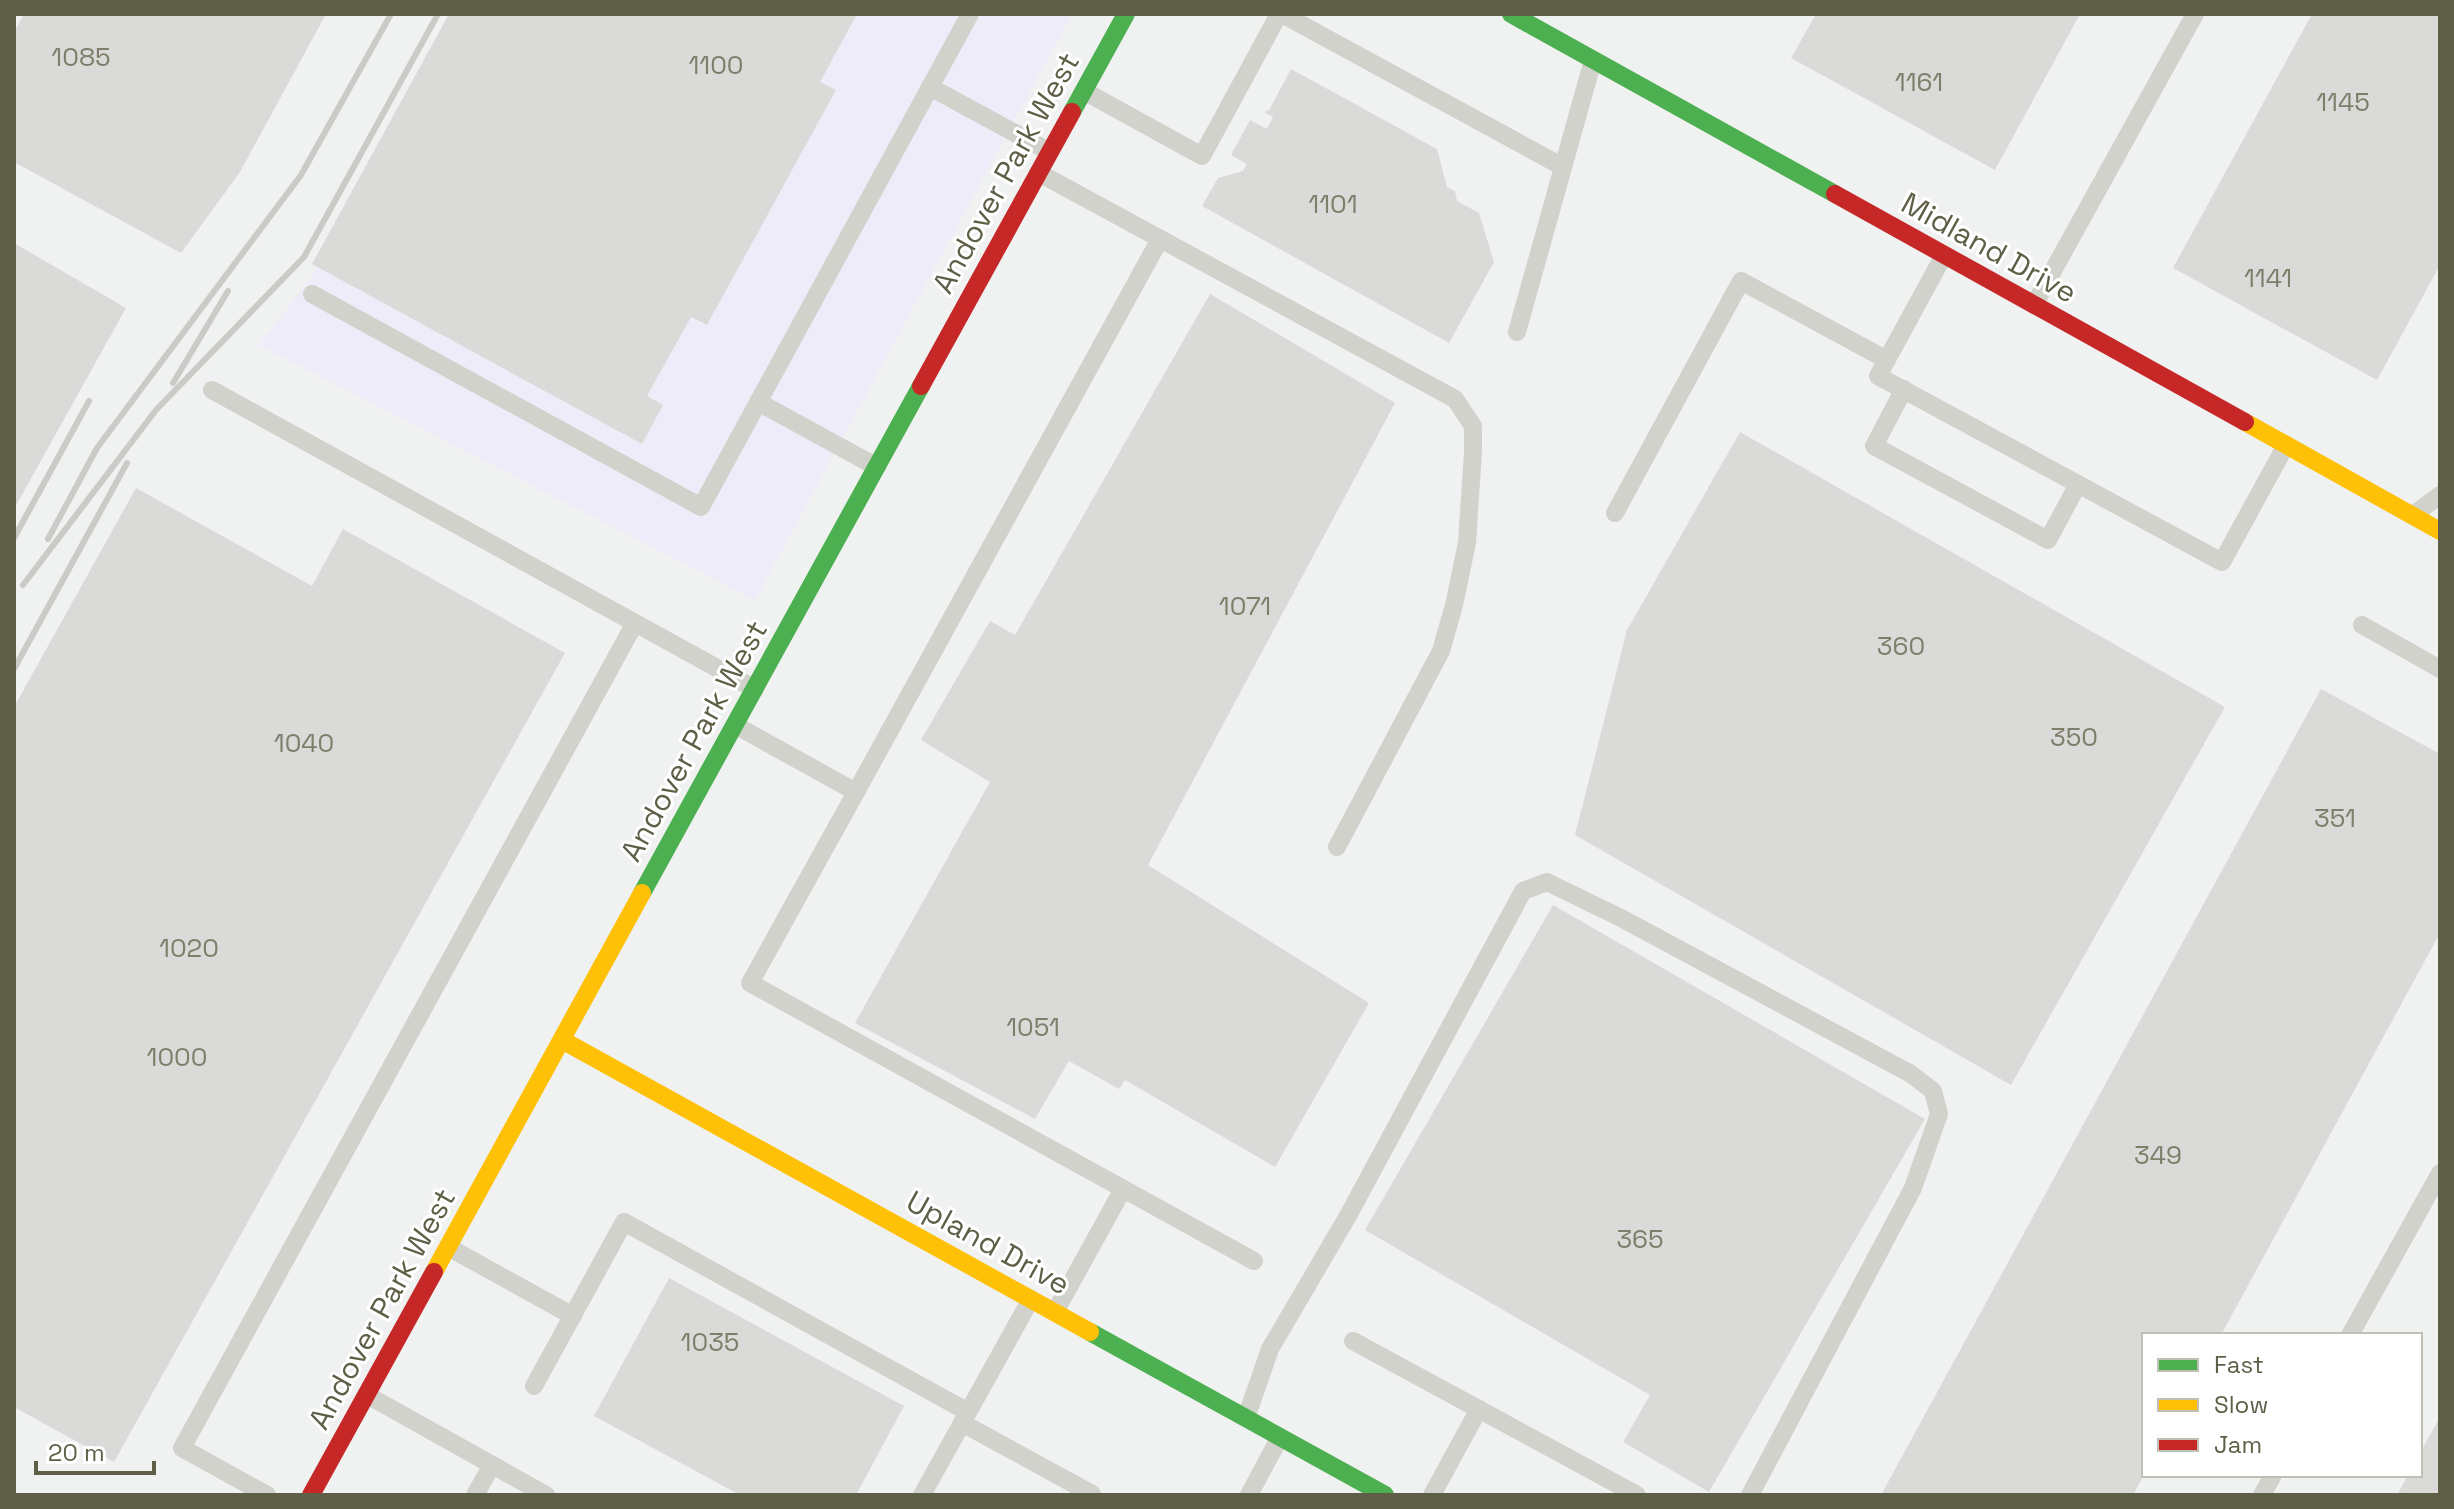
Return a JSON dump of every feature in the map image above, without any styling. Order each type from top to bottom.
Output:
[{"type":"street","name":"Andover Park West","points":[[311,1495],[1126,14]]},
{"type":"street","name":"Midland Drive","points":[[1511,14],[2440,531]]},
{"type":"street","name":"Upland Drive","points":[[562,1040],[1385,1495]]},
{"type":"lane","points":[[312,294],[701,507],[970,14]]},
{"type":"lane","points":[[1084,91],[1202,156],[1280,14],[1563,167]]},
{"type":"lane","points":[[2034,305],[2195,14]]},
{"type":"lane","points":[[1517,332],[1593,60]]},
{"type":"lane","points":[[930,87],[1050,152]]},
{"type":"lane","points":[[1039,173],[1455,399],[1473,426],[1467,543],[1441,651],[1337,847]]},
{"type":"lane","points":[[1160,239],[750,983],[1254,1261]]},
{"type":"lane","points":[[1944,255],[1878,376],[2222,562],[2286,445]]},
{"type":"lane","points":[[1615,513],[1741,281],[1887,360]]},
{"type":"lane","points":[[1904,389],[1874,446],[2048,540],[2078,484]]},
{"type":"lane","points":[[212,390],[755,689]]},
{"type":"lane","points":[[758,402],[877,467]]},
{"type":"lane","points":[[2412,516],[2440,495]]},
{"type":"lane","points":[[267,1495],[182,1448],[635,623]]},
{"type":"lane","points":[[2362,625],[2440,669]]},
{"type":"lane","points":[[735,725],[856,792]]},
{"type":"lane","points":[[1246,1418],[1270,1349],[1349,1214],[1523,891],[1547,882],[1911,1074],[1933,1091],[1939,1114],[1913,1188],[1750,1495]]},
{"type":"lane","points":[[2351,1333],[2440,1173]]},
{"type":"lane","points":[[1055,1312],[1123,1189]]},
{"type":"lane","points":[[534,1386],[624,1222],[1092,1494]]},
{"type":"lane","points":[[448,1247],[573,1316]]},
{"type":"lane","points":[[922,1495],[1031,1299]]},
{"type":"lane","points":[[1353,1341],[1637,1495]]},
{"type":"lane","points":[[366,1395],[546,1495]]},
{"type":"lane","points":[[1432,1495],[1479,1409]]},
{"type":"lane","points":[[1249,1495],[1280,1437]]},
{"type":"lane","points":[[475,1495],[492,1465]]},
{"type":"lane","points":[[2262,1495],[2272,1477]]},
{"type":"shaded area","points":[[456,14],[1072,14],[755,600],[259,345],[315,272]]},
{"type":"building","points":[[24,14],[326,14],[240,172],[181,253],[14,162],[14,32]]},
{"type":"building","points":[[449,14],[857,14],[820,82],[836,90],[707,325],[691,317],[647,396],[663,405],[642,444],[312,264]]},
{"type":"building","points":[[1816,14],[2080,14],[1995,170],[1791,58]]},
{"type":"building","points":[[2312,14],[2440,14],[2440,265],[2377,380],[2173,268]]},
{"type":"building","points":[[1291,69],[1437,149],[1447,187],[1455,191],[1457,201],[1479,213],[1494,262],[1449,343],[1202,206],[1218,178],[1243,171],[1247,164],[1231,155],[1250,120],[1267,129],[1273,117],[1264,112],[1269,110]]},
{"type":"building","points":[[14,243],[126,308],[14,509]]},
{"type":"building","points":[[1210,294],[1395,403],[1148,865],[1369,1003],[1275,1167],[1125,1080],[1119,1089],[1069,1061],[1035,1119],[855,1023],[990,782],[921,740],[990,621],[1015,635]]},
{"type":"building","points":[[1740,432],[2225,707],[2011,1085],[1575,835],[1627,630]]},
{"type":"building","points":[[136,488],[312,586],[343,529],[565,653],[114,1462],[14,1407],[14,707]]},
{"type":"building","points":[[2321,689],[2440,754],[2440,933],[2222,1333],[2142,1333],[2143,1477],[2133,1495],[1881,1495]]},
{"type":"building","points":[[1553,905],[1925,1119],[1709,1492],[1623,1442],[1650,1395],[1365,1230]]},
{"type":"building","points":[[669,1278],[904,1406],[856,1495],[740,1495],[594,1416]]},
{"type":"building","points":[[2440,1417],[2440,1495],[2397,1495],[2407,1477],[2422,1477],[2422,1449]]},
{"type":"railway","points":[[48,539],[97,448],[301,175],[391,14]]},
{"type":"railway","points":[[23,585],[156,410],[304,257],[438,14]]},
{"type":"railway","points":[[173,383],[228,291]]},
{"type":"railway","points":[[14,538],[89,401]]},
{"type":"railway","points":[[14,669],[127,463]]},
{"type":"traffic: fast","points":[[1072,112],[1126,14]]},
{"type":"traffic: fast","points":[[1511,14],[1835,194]]},
{"type":"traffic: fast","points":[[642,893],[921,386]]},
{"type":"traffic: fast","points":[[1090,1332],[1385,1495]]},
{"type":"traffic: slow","points":[[2245,422],[2440,531]]},
{"type":"traffic: slow","points":[[434,1272],[642,893]]},
{"type":"traffic: slow","points":[[562,1040],[1090,1332]]},
{"type":"traffic: jam","points":[[921,386],[1072,112]]},
{"type":"traffic: jam","points":[[1835,194],[2245,422]]},
{"type":"traffic: jam","points":[[311,1495],[434,1272]]}]
